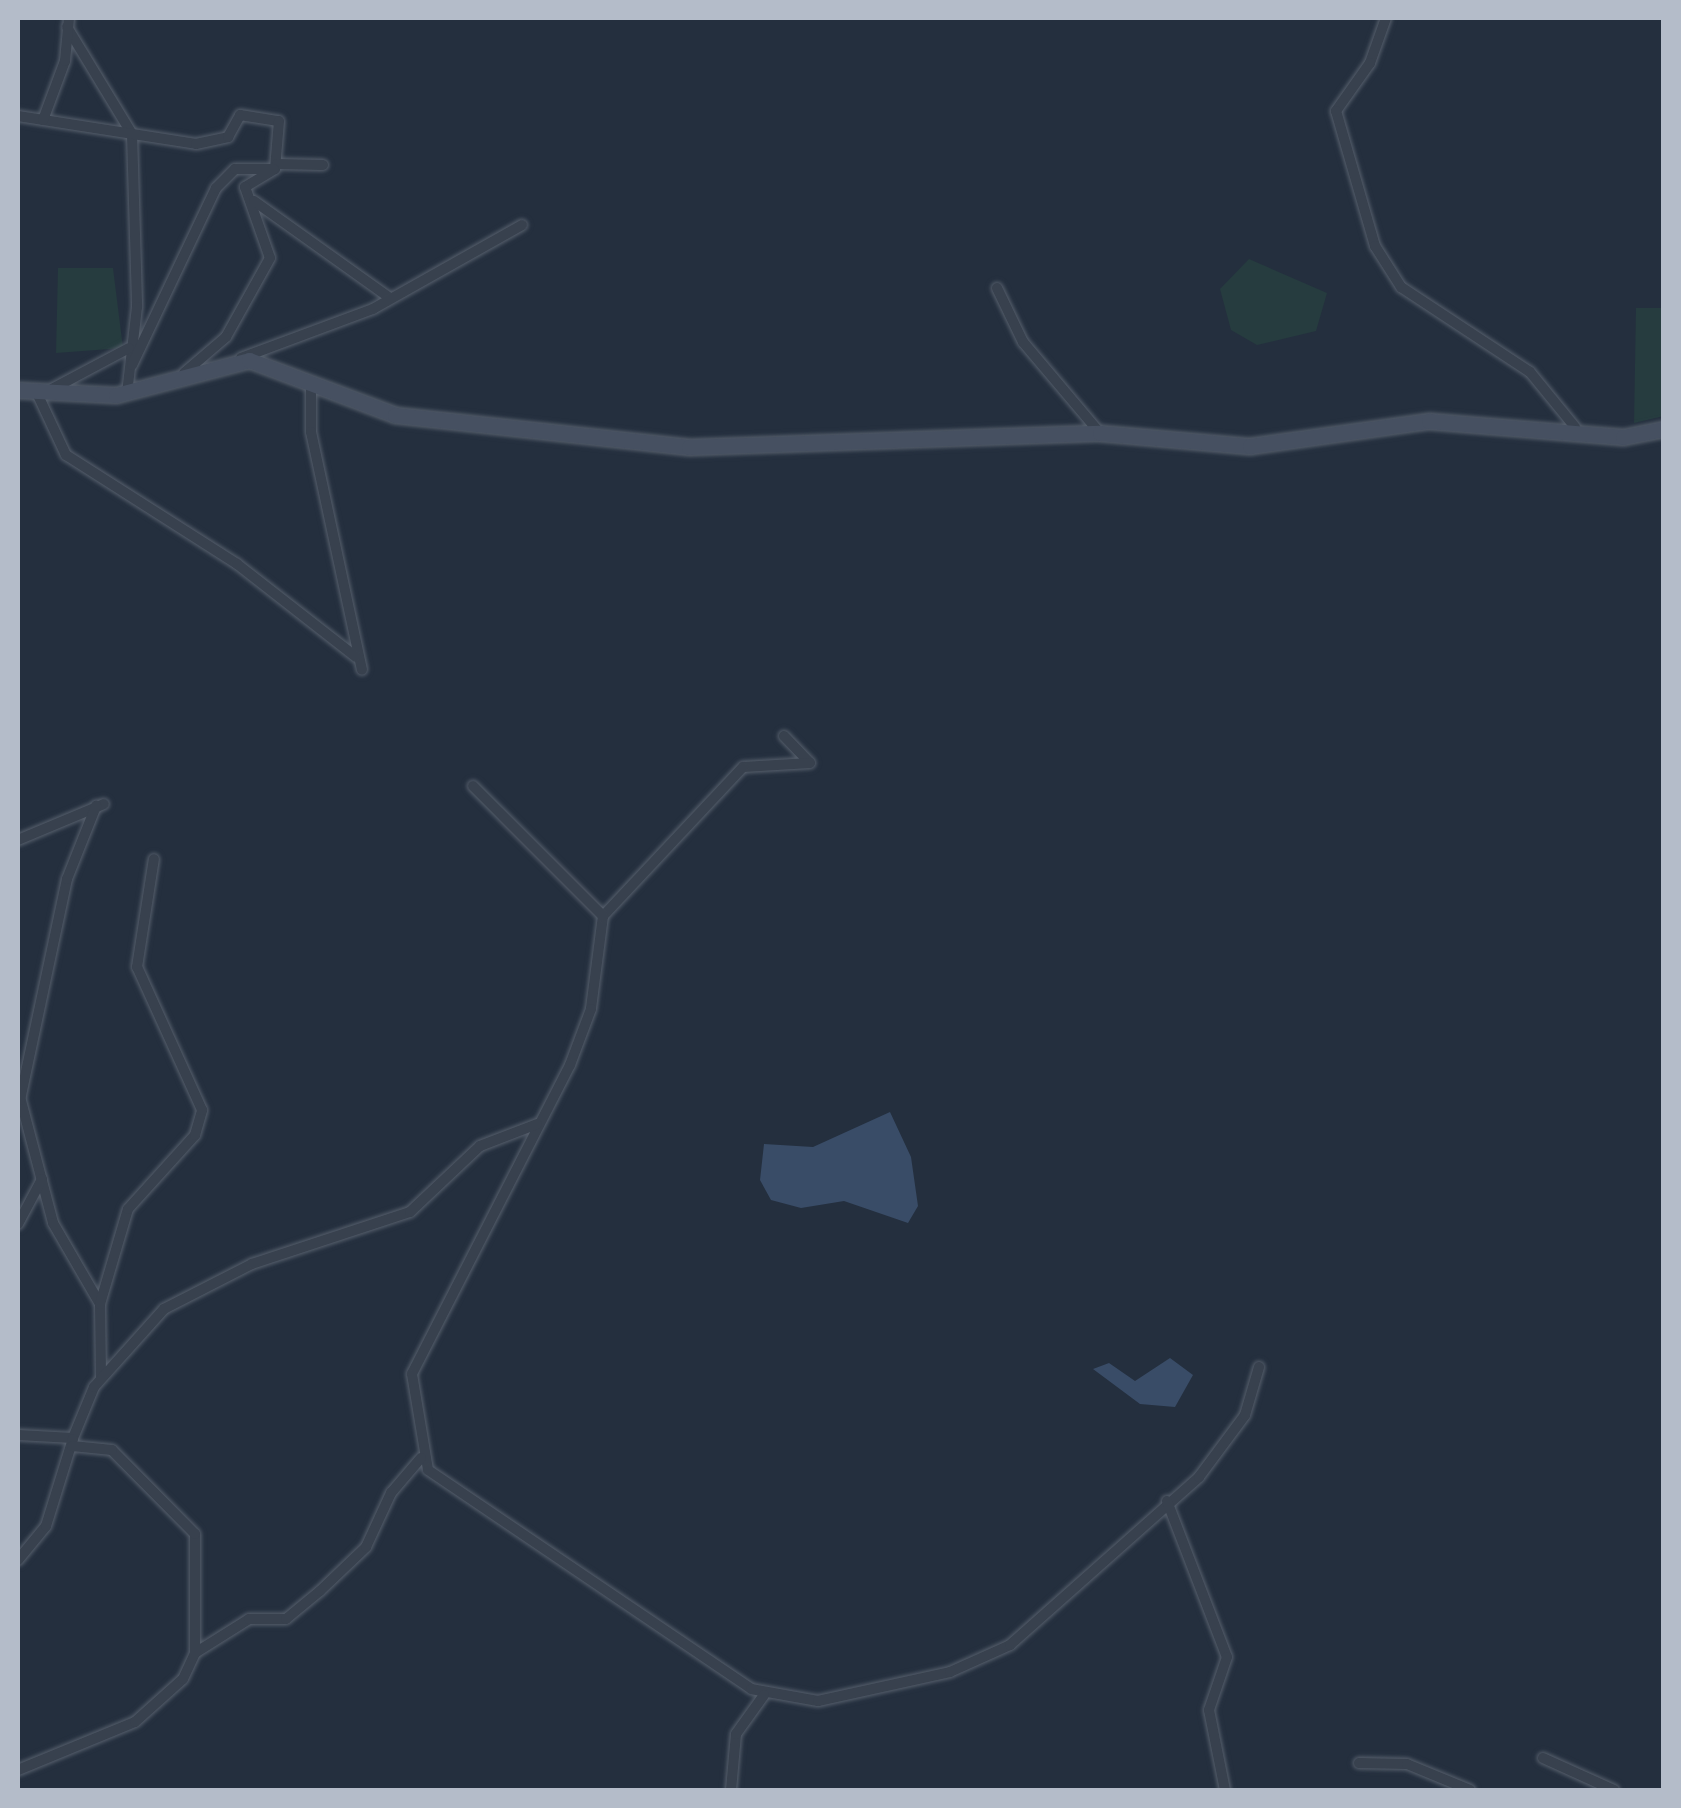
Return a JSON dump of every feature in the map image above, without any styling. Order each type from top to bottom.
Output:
[{"type":"street","points":[[1386,18],[1370,64],[1336,111],[1376,246],[1400,286],[1530,372],[1575,427]]},
{"type":"street","points":[[43,120],[68,22]]},
{"type":"street","points":[[68,22],[132,134],[126,393]]},
{"type":"street","points":[[18,116],[204,144],[232,134],[240,114],[276,120],[276,166]]},
{"type":"street","points":[[128,370],[216,188],[235,169],[323,165]]},
{"type":"street","points":[[174,380],[226,337],[267,266],[270,244],[246,193],[246,182],[276,166]]},
{"type":"street","points":[[246,193],[390,298]]},
{"type":"street","points":[[18,390],[126,393],[174,380],[390,298],[522,226]]},
{"type":"street","points":[[998,288],[1024,342],[1100,433]]},
{"type":"street","points":[[42,392],[130,348]]},
{"type":"street","points":[[230,361],[260,362],[311,387],[446,424],[688,447],[1100,433],[1250,446],[1394,422],[1575,427],[1624,437],[1664,429]]},
{"type":"street","points":[[311,387],[311,432],[356,657],[362,670]]},
{"type":"street","points":[[42,392],[66,455],[236,564],[356,657]]},
{"type":"street","points":[[784,736],[810,763],[744,768],[603,916],[591,1010],[424,1338],[412,1374],[421,1458],[496,1521],[764,1694],[818,1701],[988,1658],[1230,1442],[1259,1367]]},
{"type":"street","points":[[473,786],[603,916]]},
{"type":"street","points":[[18,840],[100,805],[67,880],[19,1096],[53,1223],[100,1304]]},
{"type":"street","points":[[102,1378],[100,1304],[128,1209],[195,1135],[202,1110],[136,967],[154,859]]},
{"type":"street","points":[[18,1560],[46,1526],[73,1442],[102,1378],[164,1309],[252,1264],[410,1212],[480,1146],[536,1124]]},
{"type":"street","points":[[18,1224],[43,1178]]},
{"type":"street","points":[[18,1434],[112,1450],[196,1534],[195,1653],[183,1679],[134,1722],[18,1770]]},
{"type":"street","points":[[195,1653],[249,1620],[286,1619],[331,1582],[366,1547],[390,1493],[421,1458]]},
{"type":"street","points":[[1167,1502],[1228,1657],[1209,1710],[1225,1790]]},
{"type":"street","points":[[731,1790],[736,1734],[764,1694]]},
{"type":"street","points":[[1542,1758],[1614,1790]]},
{"type":"street","points":[[1360,1763],[1407,1764],[1470,1790]]},
{"type":"green space","points":[[1249,259],[1327,293],[1316,331],[1257,345],[1231,330],[1220,289]]},
{"type":"green space","points":[[58,268],[113,268],[123,348],[56,353]]},
{"type":"green space","points":[[1636,308],[1663,308],[1664,416],[1634,423]]},
{"type":"water","points":[[890,1112],[911,1157],[918,1206],[908,1223],[844,1201],[801,1208],[771,1200],[760,1180],[764,1144],[813,1147]]},
{"type":"water","points":[[1170,1358],[1193,1375],[1175,1407],[1140,1404],[1093,1369],[1109,1363],[1135,1381]]},
{"type":"waterway","points":[[1663,18],[1664,23]]}]
